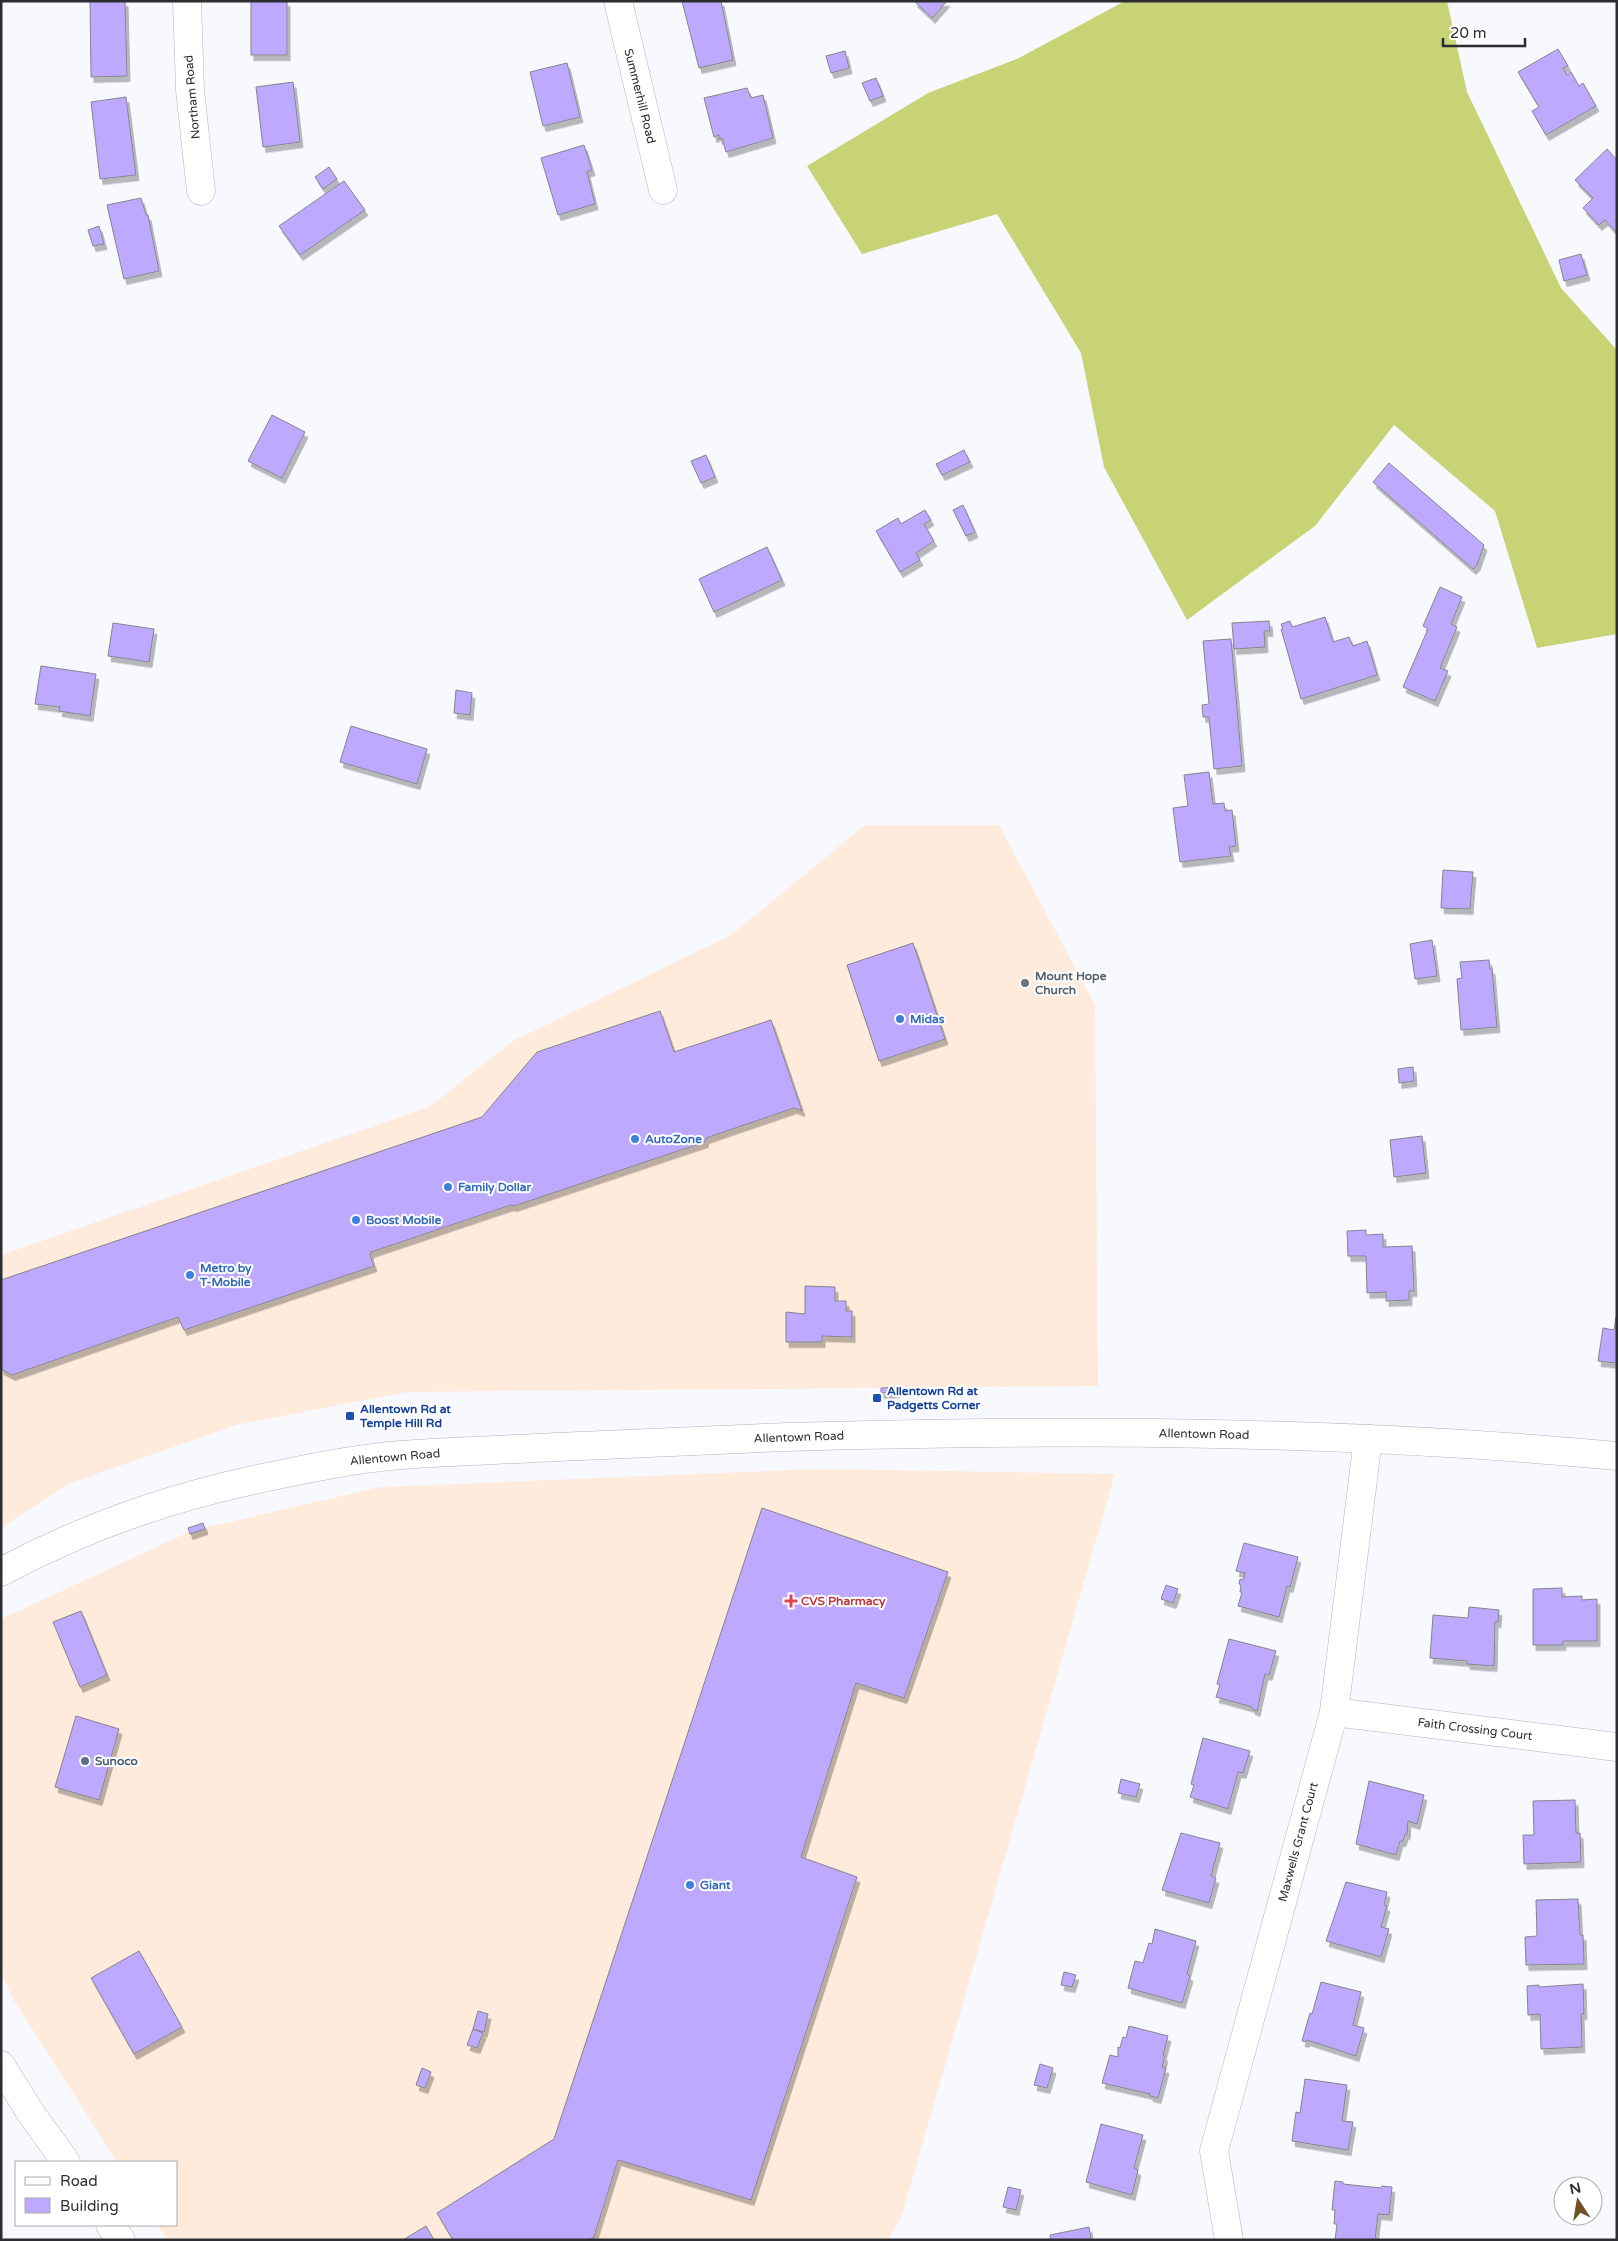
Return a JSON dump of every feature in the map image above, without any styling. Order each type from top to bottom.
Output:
[{"type":"main road","name":"Northam Road","points":[[187,1],[190,90],[201,192]]},
{"type":"main road","name":"Summerhill Road","points":[[618,1],[663,190]]},
{"type":"main road","name":"Allentown Road","points":[[1,1572],[66,1540],[168,1501],[231,1483],[338,1462],[400,1455],[734,1439],[1053,1431],[1368,1439],[1528,1448],[1617,1456]]},
{"type":"main road","name":"Maxwells Grant Court","points":[[1229,2240],[1214,2151],[1334,1712],[1368,1439]]},
{"type":"main road","name":"Faith Crossing Court","points":[[1334,1712],[1617,1747]]},
{"type":"main road","points":[[1,2065],[30,2112],[65,2161]]},
{"type":"main road","points":[[111,2226],[121,2240]]},
{"type":"shaded area","points":[[865,825],[999,825],[1095,1005],[1098,1386],[407,1392],[236,1425],[68,1484],[1,1528],[1,1255],[429,1107],[513,1041],[731,935]]},
{"type":"shaded area","points":[[817,1469],[1115,1474],[902,2215],[888,2240],[168,2240],[158,2226],[178,2226],[178,2161],[116,2161],[13,1999],[1,1972],[1,1619],[191,1531],[380,1487]]},
{"type":"green space","points":[[1125,1],[1447,1],[1467,92],[1561,288],[1617,350],[1617,634],[1537,648],[1495,511],[1394,425],[1315,526],[1187,620],[1104,467],[1081,353],[997,214],[862,254],[807,166],[928,93],[1019,58]]},
{"type":"building","points":[[90,1],[125,1],[127,76],[91,77]]},
{"type":"building","points":[[251,1],[287,1],[287,55],[251,55]]},
{"type":"building","points":[[682,1],[721,1],[733,60],[699,68]]},
{"type":"building","points":[[914,1],[947,1],[932,18]]},
{"type":"building","points":[[1558,49],[1568,66],[1563,68],[1567,75],[1571,72],[1579,86],[1583,83],[1596,106],[1546,135],[1532,111],[1539,107],[1518,72]]},
{"type":"building","points":[[845,51],[849,68],[831,73],[826,56]]},
{"type":"building","points":[[567,63],[580,117],[543,126],[530,72]]},
{"type":"building","points":[[876,78],[883,96],[870,101],[862,83]]},
{"type":"building","points":[[293,82],[300,142],[263,147],[256,87]]},
{"type":"building","points":[[747,88],[751,98],[763,95],[773,138],[726,152],[722,138],[719,139],[719,135],[714,137],[704,98]]},
{"type":"building","points":[[126,97],[136,175],[100,179],[91,102]]},
{"type":"building","points":[[584,145],[592,170],[587,172],[595,204],[558,215],[541,158]]},
{"type":"building","points":[[1607,149],[1617,160],[1617,233],[1605,220],[1599,225],[1583,208],[1593,198],[1575,180]]},
{"type":"building","points":[[329,167],[337,179],[323,189],[315,177]]},
{"type":"building","points":[[344,181],[365,210],[300,255],[279,226]]},
{"type":"building","points":[[141,198],[146,215],[148,215],[159,271],[124,279],[107,205]]},
{"type":"building","points":[[99,226],[104,244],[93,246],[88,230]]},
{"type":"building","points":[[1581,254],[1587,275],[1564,281],[1559,260]]},
{"type":"building","points":[[272,415],[305,432],[282,478],[248,461]]},
{"type":"building","points":[[964,450],[970,462],[942,475],[936,464]]},
{"type":"building","points":[[706,455],[715,477],[701,483],[691,461]]},
{"type":"building","points":[[1389,463],[1484,545],[1477,565],[1473,569],[1373,482]]},
{"type":"building","points":[[963,505],[975,532],[966,536],[953,510]]},
{"type":"building","points":[[925,510],[931,520],[924,524],[934,541],[916,553],[920,560],[900,572],[876,531],[898,518],[901,524]]},
{"type":"building","points":[[767,547],[782,580],[714,612],[699,579]]},
{"type":"building","points":[[1440,587],[1462,597],[1451,624],[1457,627],[1440,668],[1448,671],[1435,701],[1403,687],[1428,629],[1423,626]]},
{"type":"building","points":[[1325,617],[1333,642],[1349,637],[1353,646],[1367,641],[1377,675],[1301,699],[1281,624],[1290,621],[1292,627]]},
{"type":"building","points":[[1269,621],[1270,631],[1264,631],[1265,647],[1234,649],[1232,623]]},
{"type":"building","points":[[113,623],[154,629],[149,662],[108,656]]},
{"type":"building","points":[[1231,639],[1242,766],[1214,769],[1209,717],[1203,717],[1202,705],[1209,704],[1203,641]]},
{"type":"building","points":[[41,666],[96,674],[90,716],[59,711],[60,707],[35,704]]},
{"type":"building","points":[[456,690],[472,693],[470,715],[454,713]]},
{"type":"building","points":[[351,726],[427,749],[417,784],[340,762]]},
{"type":"building","points":[[1209,772],[1213,804],[1224,803],[1225,811],[1232,810],[1236,846],[1229,847],[1231,856],[1180,862],[1173,808],[1188,806],[1184,775]]},
{"type":"building","points":[[1443,870],[1473,872],[1470,909],[1441,908]]},
{"type":"building","points":[[1432,940],[1437,976],[1415,979],[1410,944]]},
{"type":"building","points":[[913,943],[945,1039],[879,1061],[847,965]]},
{"type":"building","points":[[1489,960],[1490,969],[1492,969],[1497,1027],[1461,1030],[1457,979],[1462,978],[1460,962]]},
{"type":"building","points":[[660,1011],[674,1052],[771,1020],[802,1111],[794,1108],[706,1138],[705,1142],[371,1252],[370,1255],[374,1266],[184,1330],[178,1317],[12,1375],[1,1369],[1,1280],[482,1117],[537,1052]]},
{"type":"building","points":[[1413,1067],[1414,1081],[1399,1083],[1398,1069]]},
{"type":"building","points":[[1422,1136],[1426,1173],[1394,1177],[1390,1140]]},
{"type":"building","points":[[1366,1230],[1366,1235],[1383,1234],[1383,1247],[1412,1246],[1414,1291],[1409,1291],[1409,1300],[1386,1301],[1386,1292],[1367,1293],[1366,1256],[1348,1256],[1347,1231]]},
{"type":"building","points":[[805,1286],[835,1287],[835,1301],[846,1301],[846,1311],[852,1311],[852,1337],[822,1336],[822,1342],[786,1342],[786,1312],[805,1314]]},
{"type":"building","points":[[1616,1317],[1617,1363],[1598,1361],[1603,1328],[1614,1330]]},
{"type":"building","points":[[897,1387],[897,1392],[881,1393],[881,1388]]},
{"type":"building","points":[[762,1508],[948,1572],[904,1698],[856,1683],[801,1857],[857,1877],[751,2200],[618,2160],[594,2237],[589,2240],[453,2240],[437,2213],[554,2139]]},
{"type":"building","points":[[203,1523],[205,1529],[190,1534],[188,1528]]},
{"type":"building","points":[[1244,1543],[1298,1557],[1290,1587],[1287,1586],[1279,1617],[1238,1606],[1242,1592],[1240,1592],[1240,1579],[1243,1580],[1245,1573],[1236,1571]]},
{"type":"building","points":[[1166,1585],[1178,1589],[1173,1603],[1161,1599]]},
{"type":"building","points":[[1562,1588],[1562,1597],[1582,1596],[1582,1600],[1597,1599],[1597,1641],[1563,1641],[1563,1645],[1533,1645],[1533,1589]]},
{"type":"building","points":[[1469,1607],[1499,1610],[1498,1622],[1495,1622],[1494,1666],[1467,1664],[1467,1661],[1430,1658],[1433,1615],[1468,1618]]},
{"type":"building","points":[[81,1611],[107,1675],[80,1687],[53,1622]]},
{"type":"building","points":[[1229,1639],[1276,1651],[1269,1675],[1265,1674],[1257,1711],[1252,1709],[1252,1707],[1216,1697],[1220,1685],[1217,1684]]},
{"type":"building","points":[[76,1716],[119,1729],[99,1800],[55,1787]]},
{"type":"building","points":[[1203,1738],[1250,1751],[1243,1773],[1238,1772],[1228,1809],[1190,1797],[1194,1785],[1191,1784]]},
{"type":"building","points":[[1121,1779],[1140,1784],[1136,1797],[1118,1793]]},
{"type":"building","points":[[1369,1781],[1424,1795],[1417,1824],[1408,1821],[1407,1834],[1405,1834],[1403,1841],[1400,1841],[1396,1855],[1356,1844]]},
{"type":"building","points":[[1575,1800],[1576,1833],[1580,1833],[1581,1862],[1524,1864],[1523,1835],[1534,1835],[1533,1801]]},
{"type":"building","points":[[1181,1833],[1220,1843],[1211,1876],[1216,1878],[1209,1903],[1162,1890]]},
{"type":"building","points":[[1346,1882],[1387,1892],[1384,1905],[1387,1906],[1381,1927],[1389,1929],[1381,1957],[1326,1941]]},
{"type":"building","points":[[1578,1899],[1580,1935],[1583,1935],[1584,1964],[1526,1965],[1525,1937],[1537,1936],[1536,1900]]},
{"type":"building","points":[[1155,1929],[1196,1941],[1187,1974],[1190,1976],[1182,2003],[1128,1988],[1135,1961],[1143,1963],[1149,1943],[1152,1944]]},
{"type":"building","points":[[139,1951],[182,2027],[134,2054],[91,1978]]},
{"type":"building","points":[[1064,1972],[1076,1975],[1072,1987],[1061,1985]]},
{"type":"building","points":[[1321,1982],[1361,1992],[1353,2025],[1364,2028],[1356,2056],[1307,2040],[1306,2042],[1302,2041]]},
{"type":"building","points":[[1583,1984],[1584,2014],[1581,2014],[1582,2047],[1541,2049],[1540,2014],[1528,2015],[1527,1986]]},
{"type":"building","points":[[478,2011],[488,2014],[484,2032],[473,2029]]},
{"type":"building","points":[[1129,2026],[1168,2036],[1162,2067],[1166,2068],[1158,2098],[1150,2096],[1150,2094],[1102,2083],[1110,2055],[1118,2057],[1118,2047],[1120,2048],[1123,2037],[1126,2038]]},
{"type":"building","points":[[473,2029],[483,2033],[477,2048],[467,2045]]},
{"type":"building","points":[[1040,2064],[1053,2068],[1047,2088],[1034,2085]]},
{"type":"building","points":[[422,2068],[431,2072],[425,2088],[416,2085]]},
{"type":"building","points":[[1305,2079],[1347,2085],[1342,2121],[1353,2122],[1348,2150],[1292,2141],[1296,2112],[1300,2113]]},
{"type":"building","points":[[1101,2124],[1143,2135],[1134,2168],[1138,2170],[1132,2195],[1086,2182]]},
{"type":"building","points":[[1335,2181],[1343,2182],[1343,2184],[1381,2188],[1382,2186],[1392,2187],[1389,2215],[1378,2214],[1375,2240],[1335,2240],[1337,2224],[1334,2224],[1335,2210],[1332,2210]]},
{"type":"building","points":[[1008,2187],[1021,2190],[1016,2210],[1003,2207]]},
{"type":"building","points":[[426,2226],[434,2240],[403,2240]]},
{"type":"building","points":[[1089,2227],[1091,2240],[1051,2240],[1050,2235]]},
{"type":"place","name":"Mount Hope Church","points":[[1025,983]]},
{"type":"place","name":"Midas","points":[[900,1019]]},
{"type":"place","name":"AutoZone","points":[[635,1139]]},
{"type":"place","name":"Family Dollar","points":[[448,1187]]},
{"type":"place","name":"Boost Mobile","points":[[356,1220]]},
{"type":"place","name":"Metro by T-Mobile","points":[[190,1275]]},
{"type":"place","name":"Allentown Rd at Padgetts Corner","points":[[877,1398]]},
{"type":"place","name":"Allentown Rd at Temple Hill Rd","points":[[350,1416]]},
{"type":"place","name":"CVS Pharmacy","points":[[791,1601]]},
{"type":"place","name":"Sunoco","points":[[85,1761]]},
{"type":"place","name":"Giant","points":[[690,1885]]}]
